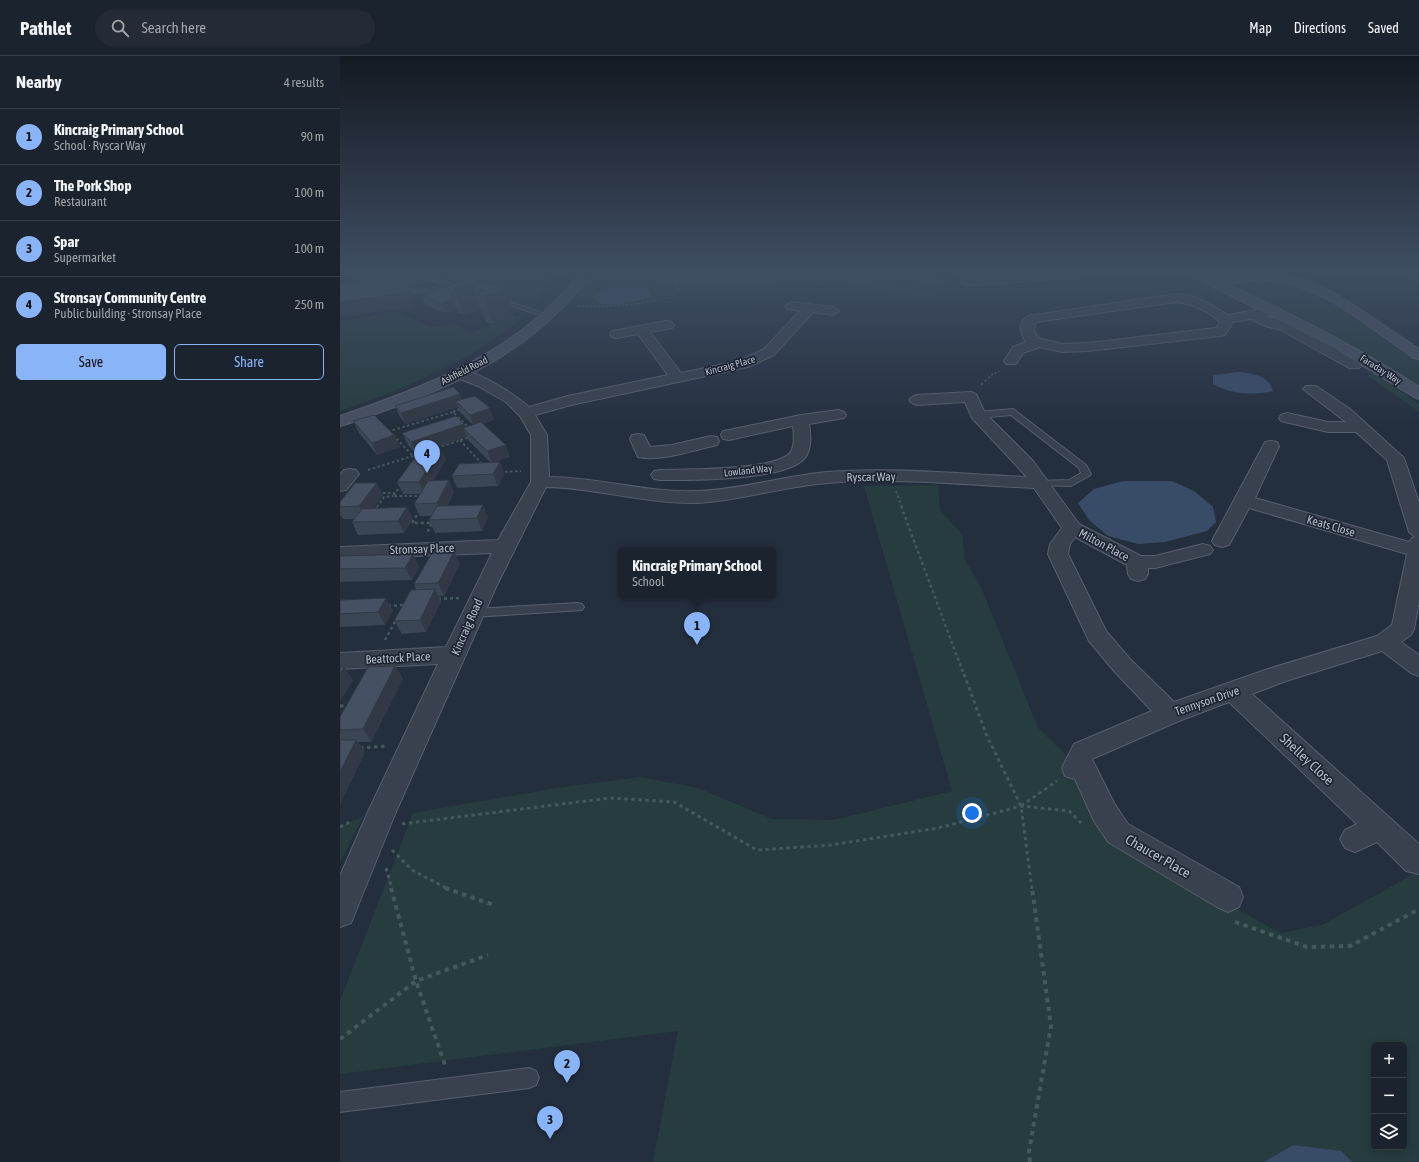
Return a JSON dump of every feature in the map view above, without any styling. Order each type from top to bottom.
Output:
[{"type":"street","name":"Ashfield Road","points":[[340,421],[368,412],[460,374],[505,348],[539,324]]},
{"type":"street","name":"Kincraig Place","points":[[526,413],[568,400],[743,364],[762,356],[780,341],[796,324]]},
{"type":"street","points":[[1028,324],[1028,335],[1032,341],[1062,348],[1088,347],[1220,332],[1227,324]]},
{"type":"street","points":[[1275,324],[1286,327],[1354,365]]},
{"type":"street","name":"Faraday Way","points":[[1298,324],[1375,364],[1419,394]]},
{"type":"street","points":[[1373,324],[1419,355]]},
{"type":"street","points":[[617,334],[667,325]]},
{"type":"street","points":[[641,329],[678,378]]},
{"type":"street","points":[[1011,361],[1018,350],[1038,343]]},
{"type":"street","points":[[460,374],[483,383],[511,399],[526,413],[539,435],[540,476]]},
{"type":"street","name":"Tennyson Drive","points":[[1072,528],[1060,544],[1058,554],[1097,635],[1122,665],[1170,714],[1234,692],[1277,675],[1385,642],[1403,628],[1418,553],[1395,458],[1312,388]]},
{"type":"street","points":[[917,400],[971,397],[978,415],[1027,465],[1072,528]]},
{"type":"street","points":[[729,435],[801,420],[838,415]]},
{"type":"street","points":[[1287,418],[1328,427],[1360,427]]},
{"type":"street","name":"Lowland Way","points":[[660,475],[738,472],[780,467],[790,462],[797,456],[802,441],[801,420]]},
{"type":"street","points":[[640,453],[672,450],[711,441]]},
{"type":"street","points":[[1222,541],[1244,502],[1271,446]]},
{"type":"street","points":[[648,495],[672,450]]},
{"type":"street","name":"Ryscar Way","points":[[540,476],[560,481],[648,495],[696,497],[729,494],[786,482],[837,477],[891,476],[1039,483]]},
{"type":"street","name":"Kincraig Road","points":[[340,912],[375,827],[504,546],[540,476]]},
{"type":"street","name":"Keats Close","points":[[1244,502],[1418,553]]},
{"type":"street","name":"Milton Place","points":[[1072,528],[1137,568],[1203,550]]},
{"type":"street","name":"Stronsay Place","points":[[340,553],[504,546]]},
{"type":"street","points":[[1385,642],[1419,667]]},
{"type":"street","name":"Beattock Place","points":[[340,661],[455,655]]},
{"type":"street","name":"Shelley Close","points":[[1234,692],[1418,861]]},
{"type":"street","points":[[1077,755],[1170,714]]},
{"type":"street","name":"Chaucer Place","points":[[1077,755],[1104,812],[1118,834],[1228,897]]},
{"type":"street","points":[[1355,839],[1380,827]]},
{"type":"lane","points":[[978,415],[1013,412],[1083,467],[1086,474],[1071,483],[1039,483]]},
{"type":"lane","points":[[477,605],[578,606]]},
{"type":"lane","points":[[340,1102],[529,1078]]},
{"type":"path","points":[[971,397],[988,376],[1000,371],[1011,361]]},
{"type":"path","points":[[390,431],[467,407]]},
{"type":"path","points":[[368,412],[390,431],[414,456],[416,463]]},
{"type":"path","points":[[452,412],[472,430]]},
{"type":"path","points":[[434,449],[471,437]]},
{"type":"path","points":[[460,440],[482,463],[480,468]]},
{"type":"path","points":[[351,477],[421,454]]},
{"type":"path","points":[[494,472],[540,476]]},
{"type":"path","points":[[891,476],[986,734],[1021,806],[1050,1026],[1029,1151],[1030,1162]]},
{"type":"path","points":[[393,496],[404,481]]},
{"type":"path","points":[[375,493],[396,493]]},
{"type":"path","points":[[371,516],[384,497],[428,496]]},
{"type":"path","points":[[418,549],[432,523],[412,524],[422,507]]},
{"type":"path","points":[[437,599],[477,605]]},
{"type":"path","points":[[401,612],[408,600]]},
{"type":"path","points":[[383,606],[405,605]]},
{"type":"path","points":[[374,659],[397,619]]},
{"type":"path","points":[[346,711],[352,699]]},
{"type":"path","points":[[340,706],[349,706]]},
{"type":"path","points":[[354,748],[413,745]]},
{"type":"path","points":[[494,905],[438,886],[400,862],[375,827],[610,798],[674,802],[757,850],[831,845],[930,829],[1021,806],[1077,755]]},
{"type":"path","points":[[386,865],[416,981],[453,1087]]},
{"type":"path","points":[[340,1039],[416,981],[488,954]]},
{"type":"green space","points":[[340,324],[423,324],[431,327],[455,324],[470,333],[496,324],[515,324],[507,331],[485,345],[438,372],[387,394],[340,411]]},
{"type":"green space","points":[[1298,324],[1370,324],[1419,354],[1419,394],[1317,333]]},
{"type":"green space","points":[[1375,374],[1419,404],[1419,412],[1367,375]]},
{"type":"green space","points":[[938,485],[940,510],[962,534],[965,560],[981,587],[1038,728],[1064,753],[1075,768],[1107,836],[1280,933],[1322,925],[1419,871],[1419,1162],[653,1162],[678,1031],[340,1074],[340,1001],[413,813],[556,788],[640,777],[698,788],[772,819],[834,820],[952,791],[864,486]]},
{"type":"green space","points":[[363,816],[340,862],[340,827]]},
{"type":"water","points":[[1240,372],[1256,375],[1264,379],[1271,386],[1273,391],[1242,393],[1220,388],[1213,384],[1213,375]]},
{"type":"water","points":[[1123,481],[1172,481],[1194,491],[1213,507],[1216,522],[1207,531],[1165,542],[1138,544],[1108,536],[1089,520],[1078,503],[1094,489]]},
{"type":"water","points":[[1293,1145],[1341,1151],[1352,1162],[1264,1162]]},
{"type":"building","points":[[453,387],[460,394],[401,413],[395,406]]},
{"type":"building","points":[[475,396],[490,408],[470,415],[456,401]]},
{"type":"building","points":[[374,415],[394,435],[372,443],[353,421]]},
{"type":"building","points":[[456,416],[464,424],[411,442],[402,433]]},
{"type":"building","points":[[481,422],[506,445],[487,451],[463,428]]},
{"type":"building","points":[[422,448],[441,448],[419,482],[397,482]]},
{"type":"building","points":[[500,462],[493,474],[452,476],[459,464]]},
{"type":"building","points":[[449,480],[437,503],[414,504],[428,481]]},
{"type":"building","points":[[355,483],[377,483],[359,506],[340,507],[340,502]]},
{"type":"building","points":[[483,505],[477,518],[429,520],[437,506]]},
{"type":"building","points":[[407,507],[398,521],[352,522],[362,509]]},
{"type":"building","points":[[454,552],[438,583],[414,584],[432,553]]},
{"type":"building","points":[[413,554],[405,568],[340,569],[340,556]]},
{"type":"building","points":[[435,589],[420,620],[394,621],[411,590]]},
{"type":"building","points":[[386,598],[378,612],[340,614],[340,600]]},
{"type":"building","points":[[395,666],[363,729],[340,730],[340,717],[368,667]]},
{"type":"building","points":[[340,667],[344,667],[340,675]]},
{"type":"building","points":[[340,740],[356,740],[340,772]]},
{"type":"place","name":"Stronsay Community Centre","points":[[427,473]]},
{"type":"place","name":"Kincraig Primary School","points":[[697,645]]},
{"type":"place","name":"The Pork Shop","points":[[567,1083]]},
{"type":"place","name":"Spar","points":[[550,1139]]}]
